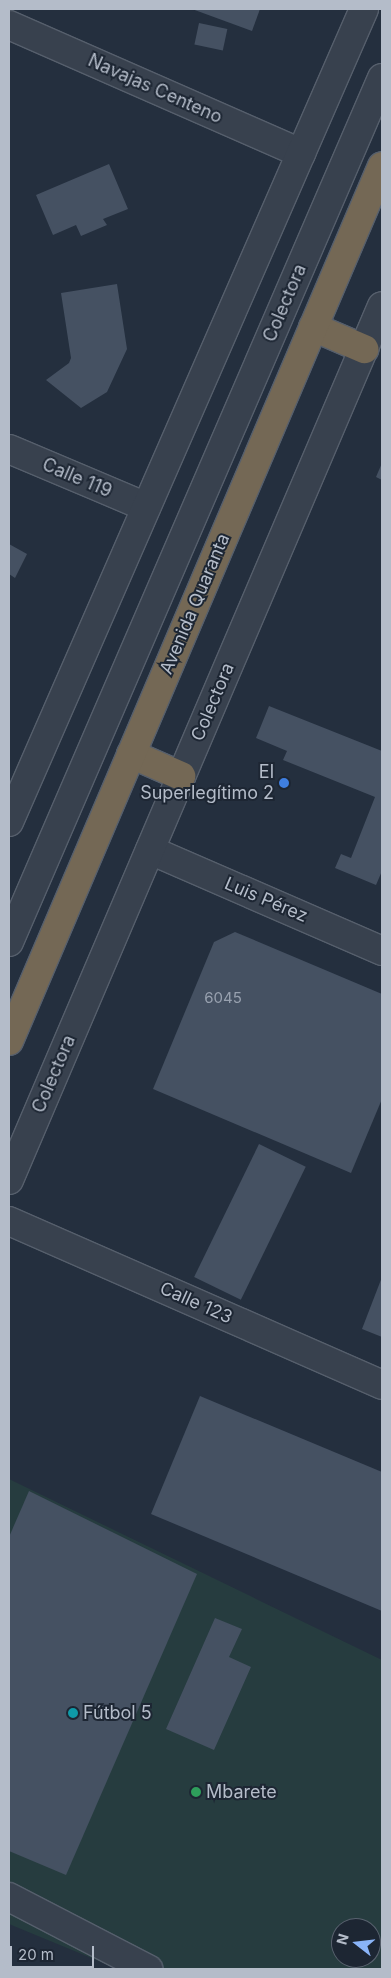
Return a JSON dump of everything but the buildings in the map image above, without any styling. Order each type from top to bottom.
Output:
[{"type":"highway","name":"Avenida Quaranta","points":[[9,1041],[382,166]]},
{"type":"highway","points":[[313,327],[364,349]]},
{"type":"highway","points":[[131,754],[181,776]]},
{"type":"street","points":[[9,822],[364,9]]},
{"type":"street","name":"Navajas Centeno","points":[[9,25],[301,153]]},
{"type":"street","name":"Colectora","points":[[9,942],[382,78]]},
{"type":"street","name":"Colectora","points":[[9,1180],[382,306]]},
{"type":"street","name":"Calle 119","points":[[9,449],[146,507]]},
{"type":"street","name":"Luis Pérez","points":[[150,850],[382,951]]},
{"type":"street","name":"Calle 123","points":[[9,1221],[382,1385]]},
{"type":"street","points":[[9,1897],[148,1969]]},
{"type":"green space","name":"Mbarete","points":[[9,1479],[382,1660],[382,1969],[118,1969],[9,1924]]},
{"type":"place","name":"El Superlegítimo 2","points":[[284,783]]},
{"type":"place","name":"Fútbol 5","points":[[73,1713]]},
{"type":"place","name":"Mbarete","points":[[196,1792]]}]
